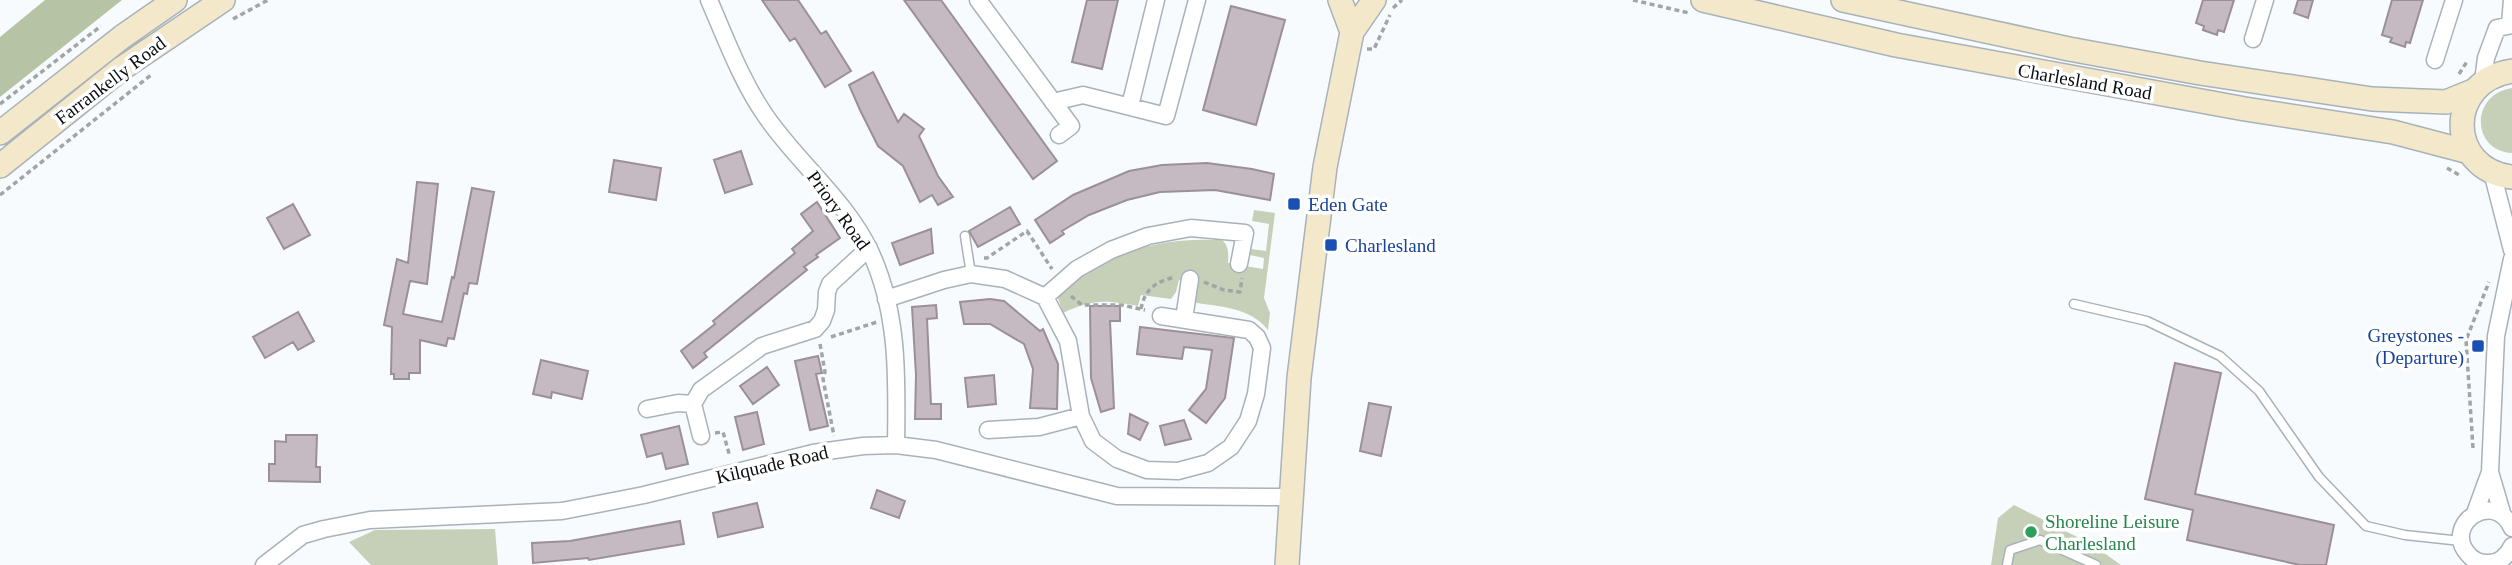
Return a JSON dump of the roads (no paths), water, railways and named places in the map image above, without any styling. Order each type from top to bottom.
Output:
[{"type":"main road","name":"Farrankelly Road","points":[[0,133],[122,37],[176,0]]},
{"type":"main road","points":[[1340,0],[1352,32]]},
{"type":"main road","points":[[1287,565],[1299,378],[1325,167],[1352,32],[1374,0]]},
{"type":"main road","name":"Charlesland Road","points":[[1703,0],[1896,45],[2245,109],[2393,132],[2469,152]]},
{"type":"main road","name":"Charlesland Road","points":[[1843,0],[2095,54],[2372,99],[2446,102],[2495,75],[2512,71]]},
{"type":"main road","name":"Farrankelly Road","points":[[0,166],[121,69],[228,10]]},
{"type":"main road","points":[[2478,86],[2463,110],[2462,135],[2469,152],[2479,164],[2502,174]]},
{"type":"street","name":"Priory Road","points":[[709,0],[737,66],[765,116],[846,212],[869,248],[892,318],[896,355],[896,445]]},
{"type":"street","points":[[978,0],[1071,126],[1059,135]]},
{"type":"street","points":[[1130,106],[1156,0]]},
{"type":"street","points":[[1053,102],[1083,96],[1166,116],[1197,0]]},
{"type":"street","points":[[2253,39],[2265,0]]},
{"type":"street","points":[[2435,60],[2454,0]]},
{"type":"street","points":[[2478,86],[2497,28],[2511,24],[2512,0]]},
{"type":"street","points":[[2502,174],[2512,250]]},
{"type":"street","points":[[1045,297],[1077,270],[1111,250],[1147,236],[1191,228],[1245,233],[1239,264]]},
{"type":"street","points":[[701,436],[693,404],[701,390],[762,346],[815,329],[826,310],[830,284],[869,248]]},
{"type":"street","points":[[2512,259],[2490,472],[2475,513],[2464,525],[2461,541],[2469,556],[2484,564],[2501,560],[2512,546]]},
{"type":"street","points":[[886,299],[971,274],[1005,279],[1045,297],[1068,341],[1081,416],[1093,441],[1118,458],[1147,470],[1178,471],[1208,463],[1231,447],[1248,421],[1256,394],[1262,348],[1257,337],[1248,330],[1161,316]]},
{"type":"street","points":[[1184,319],[1190,279]]},
{"type":"street","points":[[646,409],[678,403],[693,404]]},
{"type":"street","points":[[988,430],[1039,427],[1081,416]]},
{"type":"street","name":"Kilquade Road","points":[[264,565],[303,536],[370,520],[562,511],[644,495],[813,453],[896,445],[936,450],[1117,496],[1290,497]]},
{"type":"street","points":[[2490,472],[2508,522]]},
{"type":"street","points":[[2475,513],[2490,510],[2508,522]]},
{"type":"lane","points":[[965,236],[971,274]]},
{"type":"lane","points":[[2074,304],[2147,321],[2220,356],[2259,391],[2319,477],[2365,526],[2405,535],[2461,541]]},
{"type":"lane","points":[[2007,565],[2010,550],[2040,540],[2096,565]]},
{"type":"place","name":"Eden Gate","points":[[1294,204]]},
{"type":"place","name":"Charlesland","points":[[1331,245]]},
{"type":"place","name":"Greystones - (Departure)","points":[[2478,346]]},
{"type":"place","name":"Shoreline Leisure Charlesland","points":[[2031,532]]}]
